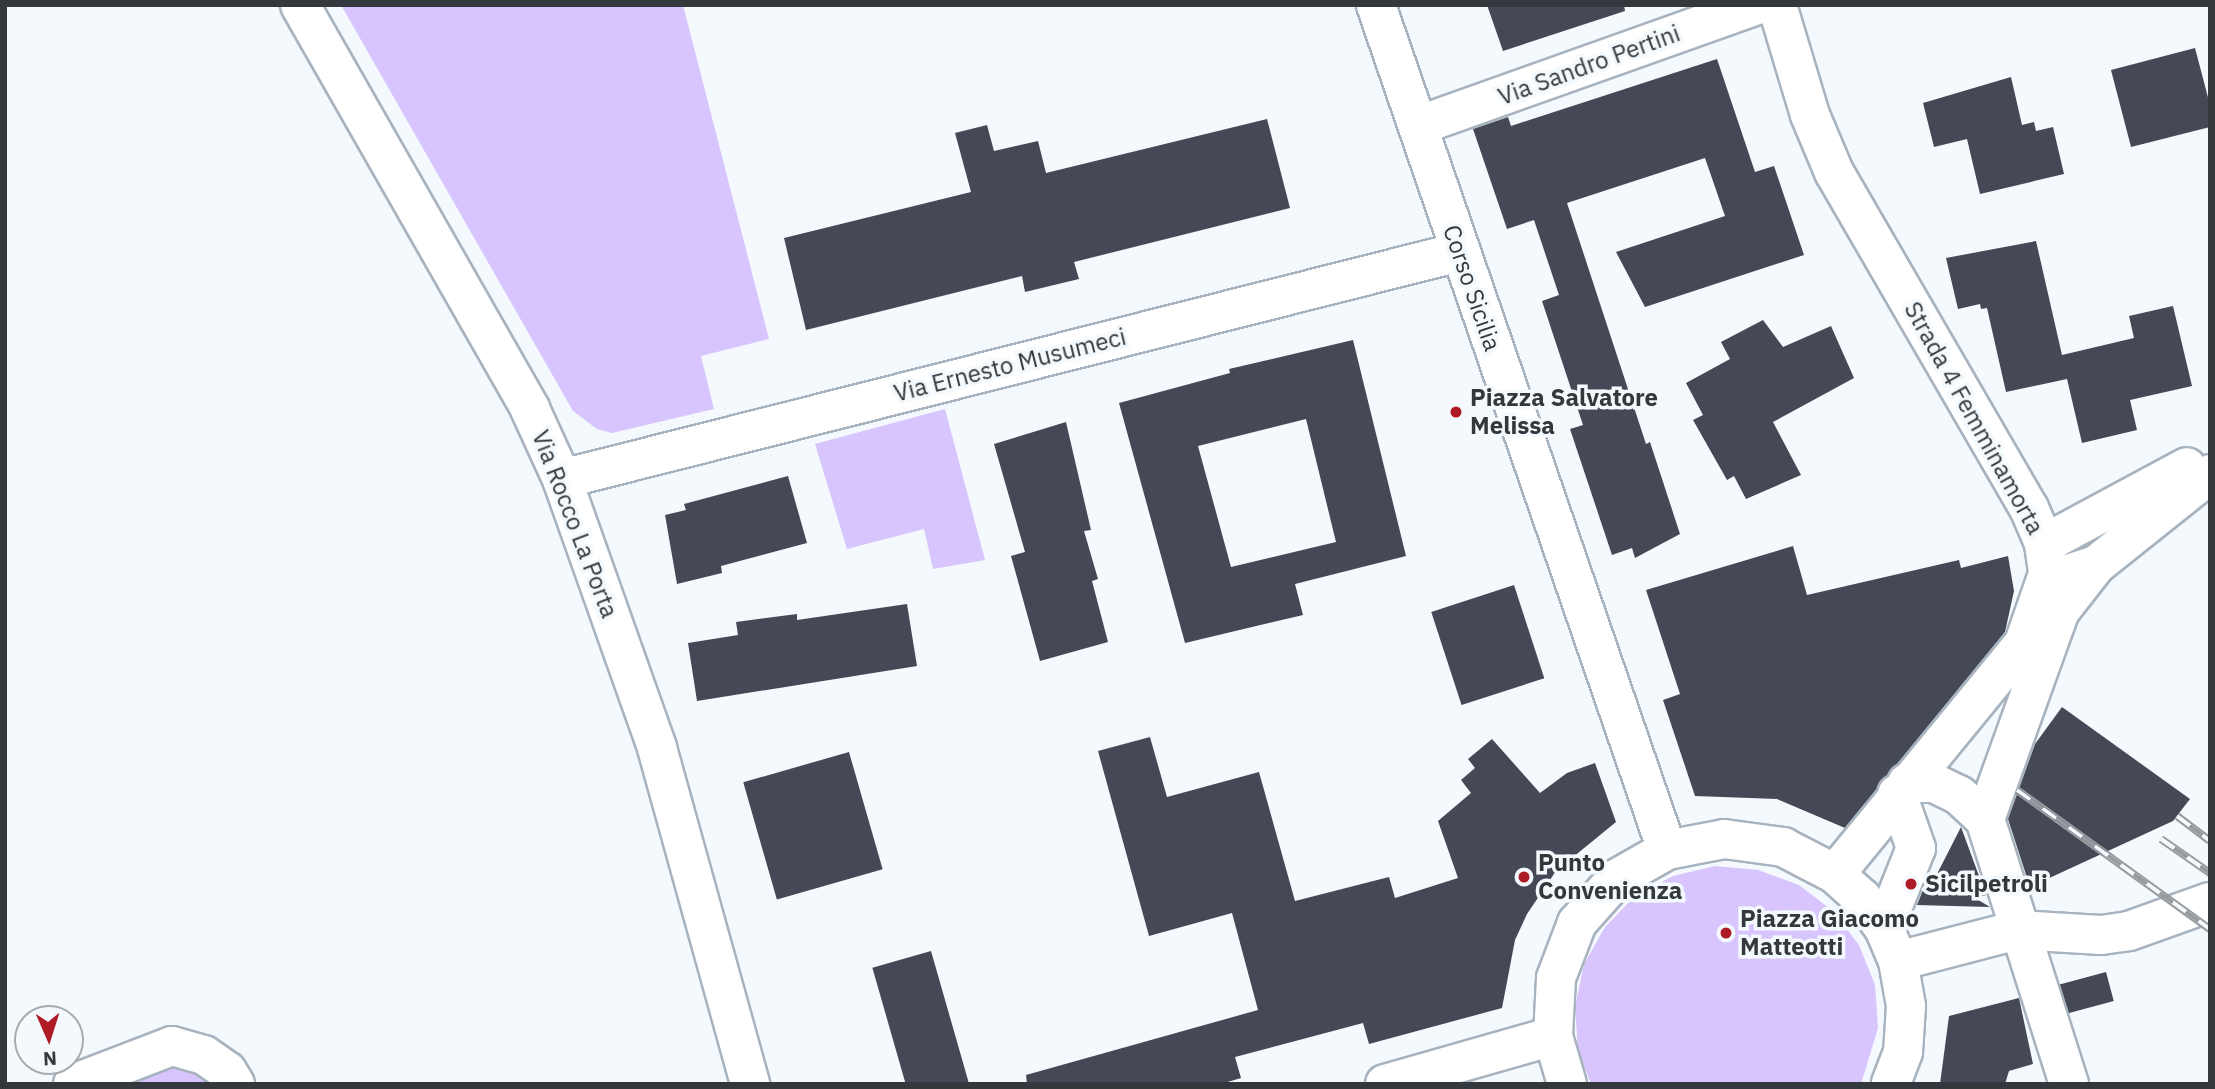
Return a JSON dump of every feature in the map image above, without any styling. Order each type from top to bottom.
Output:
[{"type":"street","name":"Via Rocco La Porta","points":[[300,5],[530,409],[562,479],[657,748],[750,1084]]},
{"type":"street","name":"Corso Sicilia","points":[[1376,5],[1420,125],[1459,252],[1667,850]]},
{"type":"street","name":"Via Sandro Pertini","points":[[1420,125],[1757,5]]},
{"type":"street","name":"Strada 4 Femminamorta","points":[[1777,5],[1810,115],[1834,172],[2029,508],[2060,611]]},
{"type":"street","name":"Via Ernesto Musumeci","points":[[562,479],[1459,252]]},
{"type":"street","points":[[1835,874],[1902,788],[2024,643],[2046,559],[2210,454]]},
{"type":"street","points":[[1985,819],[2060,611],[2096,565],[2210,474]]},
{"type":"street","points":[[2046,559],[2067,574],[2096,565]]},
{"type":"street","points":[[1902,788],[1934,783],[1947,789],[1985,819],[2069,1084]]},
{"type":"street","points":[[1891,945],[1916,848],[1902,788]]},
{"type":"street","points":[[1556,1081],[1553,1037],[1556,978],[1577,923],[1616,880],[1667,850],[1724,839],[1783,847],[1835,874],[1862,898],[1891,945],[1906,1006],[1903,1052],[1891,1084]]},
{"type":"street","points":[[1891,945],[1940,951],[2018,930],[2101,935],[2129,931],[2169,913],[2210,902]]},
{"type":"street","points":[[1385,1084],[1553,1037]]},
{"type":"street","points":[[73,1084],[172,1046],[204,1055],[227,1071],[235,1084]]},
{"type":"shaded area","points":[[341,5],[683,5],[769,339],[701,356],[714,409],[612,433],[597,429],[573,411]]},
{"type":"shaded area","points":[[945,409],[985,560],[933,569],[924,529],[847,549],[815,444]]},
{"type":"shaded area","points":[[1715,866],[1758,870],[1799,885],[1833,911],[1859,945],[1875,985],[1878,1028],[1861,1084],[1591,1084],[1578,1050],[1575,1007],[1584,964],[1605,927],[1635,896],[1673,876]]},
{"type":"shaded area","points":[[171,1064],[200,1071],[215,1084],[120,1084]]},
{"type":"building","points":[[1487,5],[1624,5],[1625,11],[1503,51]]},
{"type":"building","points":[[2195,48],[2210,105],[2210,127],[2131,147],[2111,70]]},
{"type":"building","points":[[1717,59],[1755,172],[1774,166],[1804,255],[1645,307],[1616,252],[1725,216],[1705,158],[1567,203],[1646,444],[1650,442],[1680,534],[1635,558],[1632,548],[1612,555],[1570,429],[1583,425],[1542,301],[1559,295],[1534,220],[1507,229],[1473,129],[1508,117],[1511,126]]},
{"type":"building","points":[[2011,77],[2022,125],[2034,122],[2036,131],[2053,127],[2064,174],[1980,194],[1967,139],[1934,147],[1923,103]]},
{"type":"building","points":[[1267,119],[1290,208],[1074,262],[1079,279],[1025,292],[1022,276],[806,330],[784,238],[971,192],[955,133],[987,125],[994,151],[1038,141],[1046,173]]},
{"type":"building","points":[[2036,241],[2062,355],[2134,338],[2129,316],[2173,306],[2192,386],[2130,400],[2137,430],[2082,443],[2067,379],[2006,392],[1987,308],[1981,309],[1980,304],[1958,309],[1946,258]]},
{"type":"building","points":[[1763,320],[1783,347],[1831,326],[1854,378],[1773,422],[1801,475],[1746,499],[1734,476],[1727,480],[1693,420],[1703,415],[1686,383],[1730,359],[1721,342]]},
{"type":"building","points":[[1353,340],[1406,556],[1295,584],[1303,615],[1185,643],[1119,403],[1230,373],[1229,369]],"holes":[[[1306,419],[1336,542],[1231,567],[1198,446]]]},
{"type":"building","points":[[1066,422],[1091,530],[1084,531],[1098,579],[1092,581],[1108,642],[1040,661],[1011,556],[1025,552],[994,444]]},
{"type":"building","points":[[788,476],[807,543],[721,566],[722,573],[677,584],[665,515],[686,510],[684,504]]},
{"type":"building","points":[[1793,546],[1807,595],[1959,560],[1961,568],[2008,556],[2014,591],[2005,632],[1845,828],[1777,799],[1695,796],[1663,700],[1680,694],[1646,590]]},
{"type":"building","points":[[1514,585],[1544,678],[1462,705],[1431,612]]},
{"type":"building","points":[[907,604],[917,666],[697,701],[688,643],[738,635],[736,622],[797,614],[797,620]]},
{"type":"building","points":[[2062,707],[2190,799],[2173,821],[2030,887],[2008,819],[2035,744]]},
{"type":"building","points":[[1150,737],[1167,797],[1259,772],[1295,901],[1389,877],[1395,898],[1458,878],[1438,821],[1471,793],[1461,780],[1475,768],[1468,759],[1492,739],[1540,793],[1567,773],[1595,763],[1616,822],[1556,871],[1527,914],[1515,940],[1502,1008],[1369,1044],[1363,1023],[1235,1057],[1241,1078],[1221,1084],[1027,1084],[1026,1075],[1258,1010],[1232,913],[1149,936],[1098,751]]},
{"type":"building","points":[[849,752],[883,869],[777,900],[743,782]]},
{"type":"building","points":[[1961,827],[1986,895],[1975,898],[1990,907],[1917,905],[1929,875],[1935,878]]},
{"type":"building","points":[[931,951],[969,1084],[906,1084],[872,968]]},
{"type":"building","points":[[2106,972],[2114,1001],[2067,1013],[2060,984]]},
{"type":"building","points":[[2019,998],[2033,1064],[2009,1071],[2005,1084],[1940,1084],[1949,1016]]},
{"type":"railway","points":[[2017,790],[2210,929]]},
{"type":"railway","points":[[2177,816],[2210,841]]},
{"type":"railway","points":[[2161,839],[2210,873]]},
{"type":"place","name":"Piazza Salvatore Melissa","points":[[1456,412]]},
{"type":"place","name":"Punto Convenienza","points":[[1524,877]]},
{"type":"place","name":"Sicilpetroli","points":[[1911,884]]},
{"type":"place","name":"Piazza Giacomo Matteotti","points":[[1726,933]]}]
